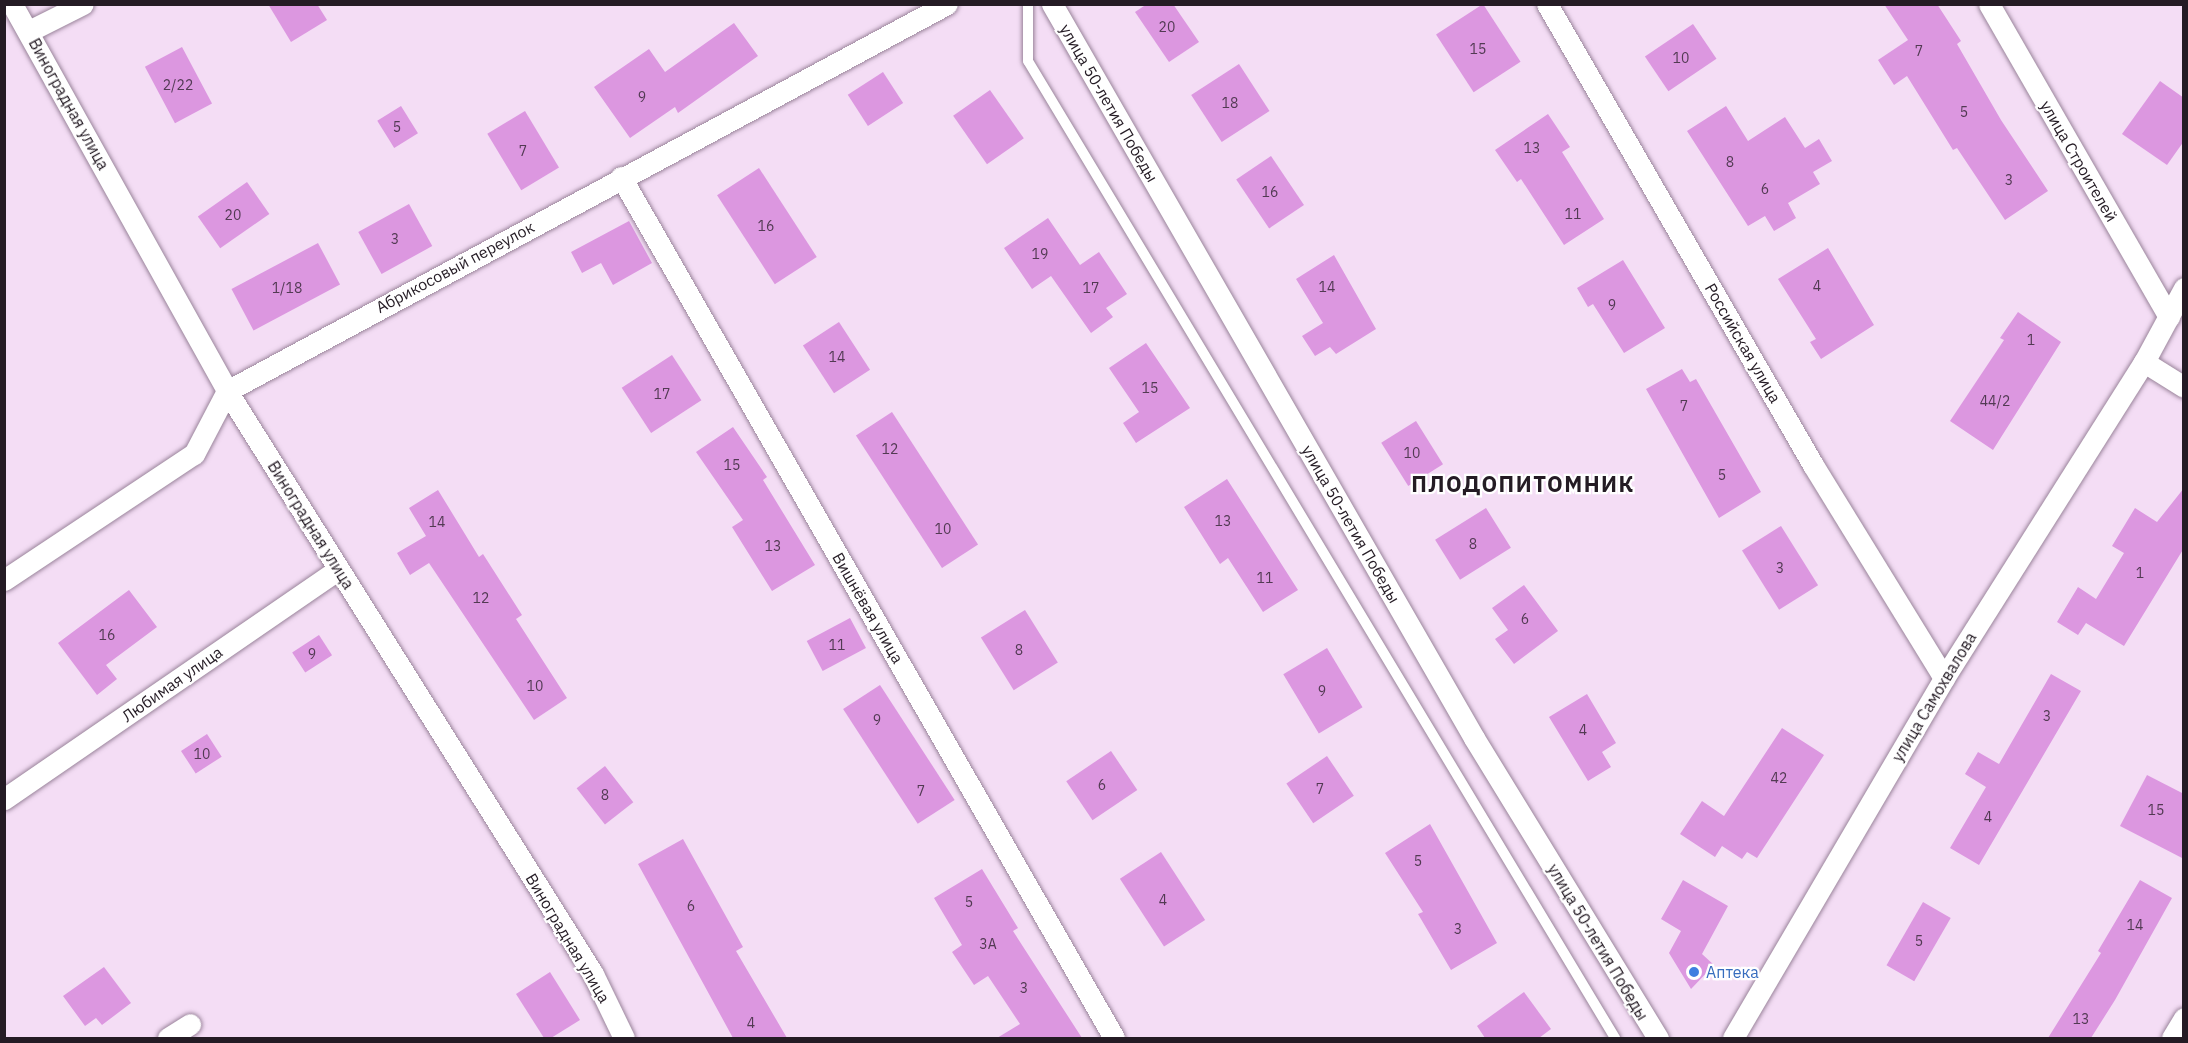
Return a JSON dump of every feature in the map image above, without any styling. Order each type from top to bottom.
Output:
[{"type":"street","name":"Виноградная улица","points":[[12,4],[227,391],[592,974],[624,1038]]},
{"type":"street","points":[[29,31],[83,4]]},
{"type":"street","name":"Абрикосовый переулок","points":[[227,391],[621,177],[947,4]]},
{"type":"street","name":"улица 50-летия Победы","points":[[1052,4],[1474,738],[1658,1038]]},
{"type":"street","name":"Российская улица","points":[[1547,4],[1813,465],[1944,678]]},
{"type":"street","name":"улица Строителей","points":[[1989,4],[2169,317]]},
{"type":"street","name":"Вишнёвая улица","points":[[621,177],[1114,1038]]},
{"type":"street","name":"улица Самохвалова","points":[[1733,1038],[1944,678],[2144,362],[2184,288]]},
{"type":"street","points":[[2144,362],[2184,387]]},
{"type":"street","points":[[4,580],[194,454],[227,391]]},
{"type":"street","name":"Любимая улица","points":[[4,799],[339,569]]},
{"type":"street","points":[[2172,1038],[2184,1018]]},
{"type":"street","points":[[168,1038],[190,1024]]},
{"type":"lane","points":[[1028,4],[1028,61],[1615,1038]]},
{"type":"building","points":[[268,4],[317,4],[327,20],[291,42]]},
{"type":"building","points":[[1147,4],[1173,4],[1199,42],[1169,62],[1135,12]]},
{"type":"building","points":[[1483,4],[1521,62],[1474,92],[1436,34]]},
{"type":"building","points":[[1884,4],[1937,4],[1961,41],[1957,44],[2001,120],[2048,191],[2005,220],[1957,148],[1953,150],[1907,76],[1894,85],[1878,60],[1908,40]]},
{"type":"building","points":[[734,23],[758,56],[678,113],[675,107],[630,138],[594,87],[649,49],[665,72]]},
{"type":"building","points":[[1693,24],[1716,59],[1668,91],[1645,56]]},
{"type":"building","points":[[182,47],[212,104],[175,123],[145,67]]},
{"type":"building","points":[[1239,64],[1269,111],[1222,142],[1191,95]]},
{"type":"building","points":[[883,72],[903,103],[868,126],[848,95]]},
{"type":"building","points":[[2160,81],[2184,98],[2184,141],[2167,165],[2122,134]]},
{"type":"building","points":[[990,90],[1024,138],[987,164],[953,116]]},
{"type":"building","points":[[401,106],[418,133],[394,148],[377,121]]},
{"type":"building","points":[[1726,106],[1748,141],[1785,117],[1805,148],[1819,139],[1832,161],[1813,172],[1820,184],[1788,203],[1796,218],[1774,231],[1765,216],[1748,226],[1687,131]]},
{"type":"building","points":[[525,111],[559,168],[521,190],[487,134]]},
{"type":"building","points":[[1548,114],[1570,147],[1562,152],[1604,219],[1564,245],[1521,179],[1517,182],[1495,150]]},
{"type":"building","points":[[1271,156],[1304,205],[1269,228],[1236,179]]},
{"type":"building","points":[[759,168],[817,257],[775,284],[717,195]]},
{"type":"building","points":[[247,182],[269,214],[220,248],[198,216]]},
{"type":"building","points":[[409,204],[432,246],[382,274],[358,232]]},
{"type":"building","points":[[1048,218],[1080,265],[1099,252],[1127,294],[1106,308],[1113,317],[1091,333],[1051,276],[1032,289],[1004,248]]},
{"type":"building","points":[[629,221],[652,263],[613,285],[601,263],[582,273],[571,252]]},
{"type":"building","points":[[318,243],[340,284],[254,331],[231,289]]},
{"type":"building","points":[[1828,248],[1874,325],[1821,359],[1810,342],[1816,339],[1778,279]]},
{"type":"building","points":[[1334,255],[1376,329],[1336,354],[1330,347],[1315,356],[1302,336],[1323,323],[1296,279]]},
{"type":"building","points":[[1623,260],[1665,328],[1624,353],[1593,304],[1588,307],[1577,288]]},
{"type":"building","points":[[2018,312],[2061,342],[1993,450],[1950,421],[2004,340],[2000,338]]},
{"type":"building","points":[[839,322],[870,370],[834,393],[803,345]]},
{"type":"building","points":[[1146,343],[1190,408],[1136,443],[1123,423],[1139,412],[1109,368]]},
{"type":"building","points":[[672,355],[701,400],[651,433],[622,388]]},
{"type":"building","points":[[1682,369],[1690,382],[1696,379],[1761,492],[1719,518],[1646,389]]},
{"type":"building","points":[[892,412],[978,545],[942,568],[856,435]]},
{"type":"building","points":[[1416,421],[1443,464],[1408,486],[1381,443]]},
{"type":"building","points":[[733,427],[767,477],[763,480],[815,565],[772,591],[732,527],[743,520],[696,452]]},
{"type":"building","points":[[1227,479],[1298,590],[1263,612],[1228,558],[1220,564],[1184,507]]},
{"type":"building","points":[[2184,488],[2184,548],[2124,646],[2086,623],[2078,635],[2057,622],[2078,587],[2096,599],[2124,553],[2112,546],[2135,508],[2157,522]]},
{"type":"building","points":[[438,490],[479,557],[483,554],[522,615],[516,619],[567,698],[534,720],[429,563],[410,575],[397,553],[426,536],[409,508]]},
{"type":"building","points":[[1486,508],[1511,548],[1460,580],[1435,540]]},
{"type":"building","points":[[1781,526],[1818,585],[1779,610],[1742,550]]},
{"type":"building","points":[[1524,585],[1558,631],[1514,664],[1495,639],[1508,630],[1492,608]]},
{"type":"building","points":[[129,590],[157,627],[106,665],[117,679],[97,695],[58,643]]},
{"type":"building","points":[[1025,610],[1058,663],[1014,690],[981,638]]},
{"type":"building","points":[[850,618],[866,648],[823,671],[807,641]]},
{"type":"building","points":[[319,635],[332,655],[305,673],[292,652]]},
{"type":"building","points":[[1327,648],[1363,707],[1319,733],[1283,674]]},
{"type":"building","points":[[2051,674],[2081,691],[1979,865],[1950,848],[1986,787],[1965,774],[1978,752],[1999,764]]},
{"type":"building","points":[[880,685],[955,800],[918,824],[843,709]]},
{"type":"building","points":[[1587,694],[1616,743],[1602,752],[1611,767],[1588,781],[1549,717]]},
{"type":"building","points":[[1782,728],[1824,755],[1757,858],[1747,852],[1742,859],[1722,846],[1715,857],[1680,834],[1702,801],[1724,816]]},
{"type":"building","points":[[207,734],[222,757],[196,774],[181,751]]},
{"type":"building","points":[[1111,751],[1137,790],[1093,820],[1066,781]]},
{"type":"building","points":[[1327,756],[1354,796],[1313,823],[1286,783]]},
{"type":"building","points":[[605,766],[633,802],[605,824],[577,788]]},
{"type":"building","points":[[2147,775],[2184,794],[2184,859],[2120,826]]},
{"type":"building","points":[[1430,824],[1497,943],[1451,970],[1418,914],[1423,912],[1385,853]]},
{"type":"building","points":[[683,839],[743,947],[736,951],[787,1038],[733,1038],[638,864]]},
{"type":"building","points":[[1161,852],[1205,920],[1164,947],[1120,879]]},
{"type":"building","points":[[982,869],[1018,928],[1013,931],[1082,1038],[997,1038],[1020,1024],[988,976],[974,985],[952,952],[962,945],[934,898]]},
{"type":"building","points":[[1683,880],[1728,906],[1702,954],[1714,965],[1691,989],[1669,953],[1681,931],[1661,919]]},
{"type":"building","points":[[2140,880],[2172,898],[2115,1000],[2091,1038],[2048,1038],[2101,953],[2098,951]]},
{"type":"building","points":[[1923,902],[1951,918],[1914,981],[1886,965]]},
{"type":"building","points":[[104,967],[131,1003],[102,1025],[96,1018],[85,1026],[63,996]]},
{"type":"building","points":[[550,972],[580,1020],[551,1038],[544,1038],[516,994]]},
{"type":"building","points":[[1524,992],[1551,1029],[1539,1038],[1485,1038],[1477,1026]]},
{"type":"place","name":"Аптека","points":[[1694,972]]},
{"type":"district","name":"ПЛОДОПИТОМНИК","points":[[1523,484]]}]
